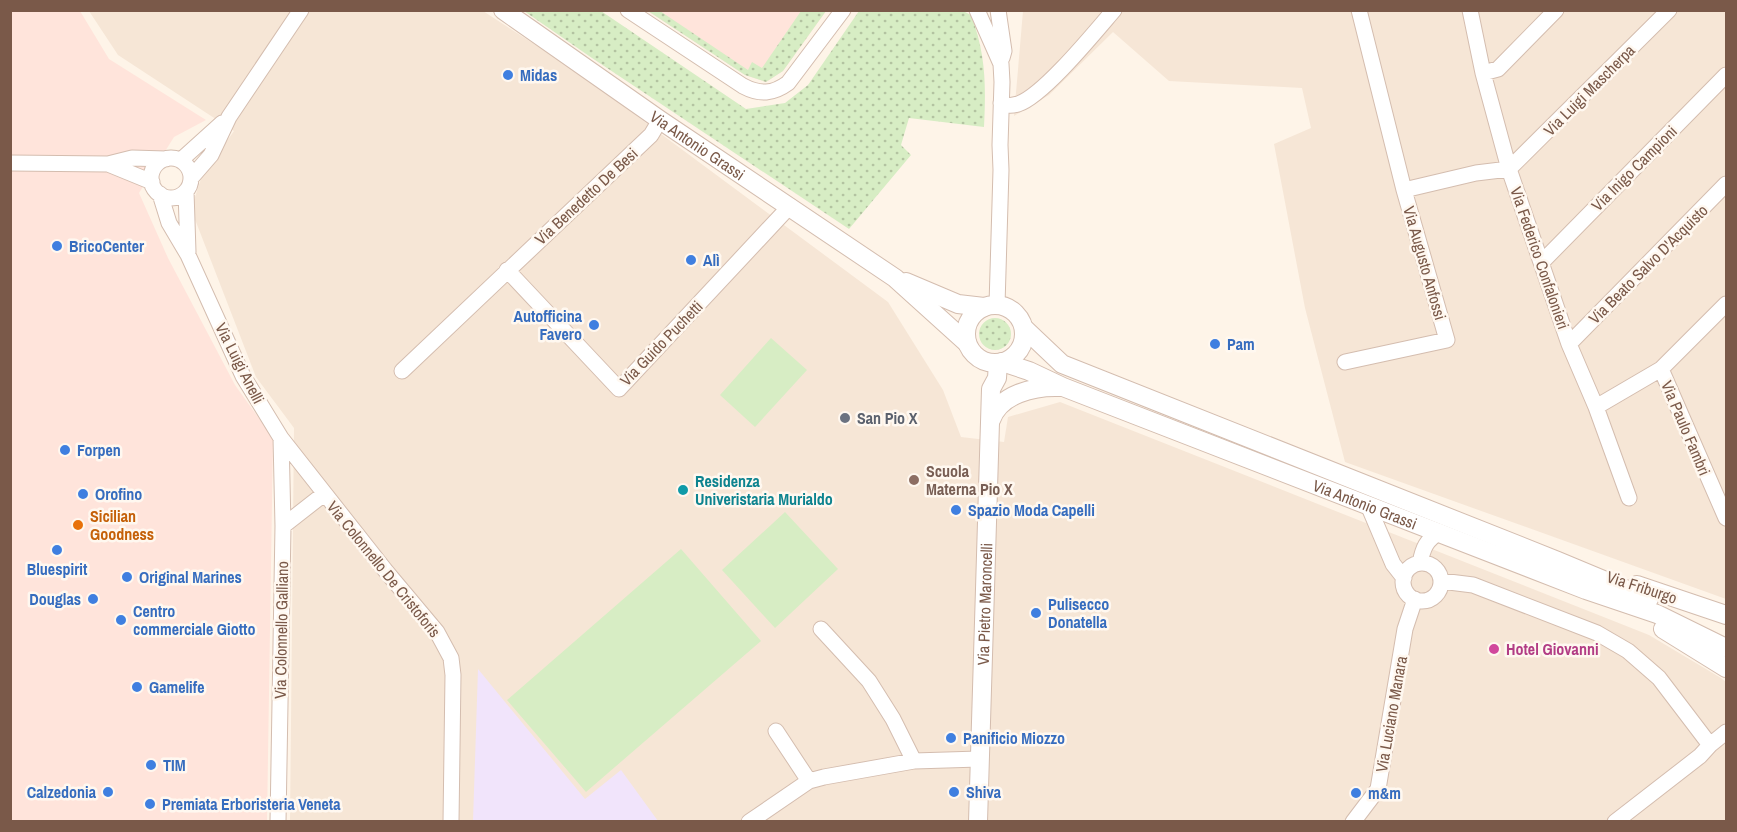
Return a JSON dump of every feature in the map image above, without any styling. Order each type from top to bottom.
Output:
[{"type":"street","points":[[108,164],[174,197],[188,184],[211,155],[229,117],[301,10]]},
{"type":"street","name":"Via Antonio Grassi","points":[[503,10],[660,120],[895,278],[972,350]]},
{"type":"street","points":[[628,10],[743,86],[762,93],[776,91],[788,83],[843,10]]},
{"type":"street","points":[[977,10],[1001,64]]},
{"type":"street","points":[[990,306],[1001,170],[1001,64],[1004,51],[998,10]]},
{"type":"street","points":[[1001,103],[1008,106],[1020,103],[1038,91],[1114,10]]},
{"type":"street","name":"Via Augusto Anfossi","points":[[1345,362],[1447,340],[1404,190],[1359,10]]},
{"type":"street","name":"Via Federico Confalonieri","points":[[1470,10],[1483,73],[1509,169],[1569,344],[1596,407],[1629,498]]},
{"type":"street","points":[[1483,73],[1498,69],[1556,10]]},
{"type":"street","name":"Via Luigi Mascherpa","points":[[1509,169],[1669,10]]},
{"type":"street","name":"Via Inigo Campioni","points":[[1542,262],[1726,75]]},
{"type":"street","points":[[156,188],[154,168],[159,162],[174,160],[229,117]]},
{"type":"street","name":"Via Benedetto De Besi","points":[[402,371],[651,135],[660,120]]},
{"type":"street","points":[[10,163],[108,164],[132,158],[174,160],[187,166],[188,184]]},
{"type":"street","name":"Via Augusto Anfossi","points":[[1404,190],[1476,173],[1509,169]]},
{"type":"street","name":"Via Luigi Anelli","points":[[188,184],[188,255]]},
{"type":"street","name":"Via Beato Salvo D'Acquisto","points":[[1569,344],[1726,184]]},
{"type":"street","name":"Via Luigi Anelli","points":[[156,188],[169,224],[188,255],[243,376],[280,438],[301,466]]},
{"type":"street","name":"Via Guido Puchetti","points":[[507,270],[619,390],[790,206]]},
{"type":"street","name":"Via Antonio Grassi","points":[[895,278],[957,304],[990,306]]},
{"type":"street","points":[[1596,407],[1661,369],[1726,304]]},
{"type":"street","points":[[990,306],[1007,308],[1016,314],[1023,328],[1023,339],[1019,349],[1012,357],[1000,362],[987,362],[972,350],[966,332],[968,321],[975,313],[990,306]]},
{"type":"street","name":"Via Antonio Grassi","points":[[1023,328],[1062,364],[1558,561],[1726,634]]},
{"type":"street","name":"Via Pietro Maroncelli","points":[[972,350],[983,380],[991,388]]},
{"type":"street","name":"Via Antonio Grassi","points":[[1000,362],[1029,371],[1063,387],[1586,590],[1657,614],[1726,648]]},
{"type":"street","name":"Via Pietro Maroncelli","points":[[978,822],[991,388],[998,378],[1000,362]]},
{"type":"street","name":"Via Paulo Fambri","points":[[1661,369],[1726,518]]},
{"type":"street","points":[[991,420],[994,411],[1013,397],[1038,388],[1063,387]]},
{"type":"street","name":"Via Colonnello Galliano","points":[[278,822],[283,526],[280,438]]},
{"type":"street","name":"Via Colonnello De Cristoforis","points":[[301,466],[437,632],[451,658],[453,675],[451,822]]},
{"type":"street","points":[[283,526],[324,494]]},
{"type":"street","points":[[1368,505],[1393,564],[1404,578],[1406,591],[1421,601],[1433,597],[1441,581],[1437,570],[1420,563],[1410,568],[1404,578]]},
{"type":"street","points":[[1420,563],[1423,549],[1429,538],[1440,532]]},
{"type":"street","name":"Via Friburgo","points":[[1558,561],[1726,615]]},
{"type":"street","points":[[1441,581],[1473,585],[1597,633],[1628,651],[1659,678],[1710,745]]},
{"type":"street","name":"Via Friburgo","points":[[1586,590],[1673,634],[1726,669]]},
{"type":"street","name":"Via Luciano Manara","points":[[1355,821],[1378,789],[1405,629],[1415,599]]},
{"type":"street","points":[[821,629],[869,681],[893,719],[914,760]]},
{"type":"street","points":[[776,731],[809,781]]},
{"type":"street","points":[[1615,822],[1700,756],[1726,732]]},
{"type":"street","points":[[749,822],[809,781],[914,760],[979,759]]},
{"type":"shaded area","points":[[10,11],[80,11],[109,59],[206,120],[174,137],[139,193],[168,258],[235,385],[273,438],[267,821],[11,821]]},
{"type":"shaded area","points":[[89,11],[483,11],[576,71],[888,302],[943,390],[961,437],[1004,442],[1008,417],[1060,402],[1649,635],[1721,678],[1726,682],[1726,821],[290,821],[294,428],[256,377],[191,209],[202,176],[234,131],[118,55]]},
{"type":"shaded area","points":[[648,11],[826,11],[783,71],[766,82],[745,75]]},
{"type":"shaded area","points":[[1023,11],[1726,11],[1726,599],[1345,462],[1305,308],[1274,144],[1311,128],[1302,88],[1169,81],[1113,32],[1049,95],[1014,116]]},
{"type":"shaded area","points":[[478,669],[585,799],[621,770],[658,821],[473,821]]},
{"type":"green space","points":[[524,11],[601,11],[746,109],[785,103],[808,85],[859,11],[963,11],[971,15],[980,43],[985,84],[984,127],[909,118],[901,145],[911,155],[849,229]]},
{"type":"green space","points":[[648,11],[660,11],[748,70],[752,62],[762,68],[801,11],[826,11],[783,71],[766,82],[745,75]]},
{"type":"green space","points":[[995,318],[1006,323],[1011,334],[1006,345],[995,350],[984,345],[979,334],[984,323]]},
{"type":"green space","points":[[771,338],[807,370],[755,427],[720,395]]},
{"type":"green space","points":[[785,512],[838,569],[775,628],[722,570]]},
{"type":"green space","points":[[681,549],[761,641],[586,792],[507,700]]},
{"type":"place","name":"Midas","points":[[508,75]]},
{"type":"place","name":"BricoCenter","points":[[57,246]]},
{"type":"place","name":"Alì","points":[[691,260]]},
{"type":"place","name":"Autofficina Favero","points":[[594,325]]},
{"type":"place","name":"Pam","points":[[1215,344]]},
{"type":"place","name":"San Pio X","points":[[845,418]]},
{"type":"place","name":"Forpen","points":[[65,450]]},
{"type":"place","name":"Scuola Materna Pio X","points":[[914,480]]},
{"type":"place","name":"Residenza Univeristaria Murialdo","points":[[683,490]]},
{"type":"place","name":"Orofino","points":[[83,494]]},
{"type":"place","name":"Spazio Moda Capelli","points":[[956,510]]},
{"type":"place","name":"Sicilian Goodness","points":[[78,525]]},
{"type":"place","name":"Bluespirit","points":[[57,550]]},
{"type":"place","name":"Original Marines","points":[[127,577]]},
{"type":"place","name":"Douglas","points":[[93,599]]},
{"type":"place","name":"Pulisecco Donatella","points":[[1036,613]]},
{"type":"place","name":"Centro commerciale Giotto","points":[[121,620]]},
{"type":"place","name":"Hotel Giovanni","points":[[1494,649]]},
{"type":"place","name":"Gamelife","points":[[137,687]]},
{"type":"place","name":"Panificio Miozzo","points":[[951,738]]},
{"type":"place","name":"TIM","points":[[151,765]]},
{"type":"place","name":"Calzedonia","points":[[108,792]]},
{"type":"place","name":"Shiva","points":[[954,792]]},
{"type":"place","name":"m&m","points":[[1356,793]]},
{"type":"place","name":"Premiata Erboristeria Veneta","points":[[150,804]]}]
